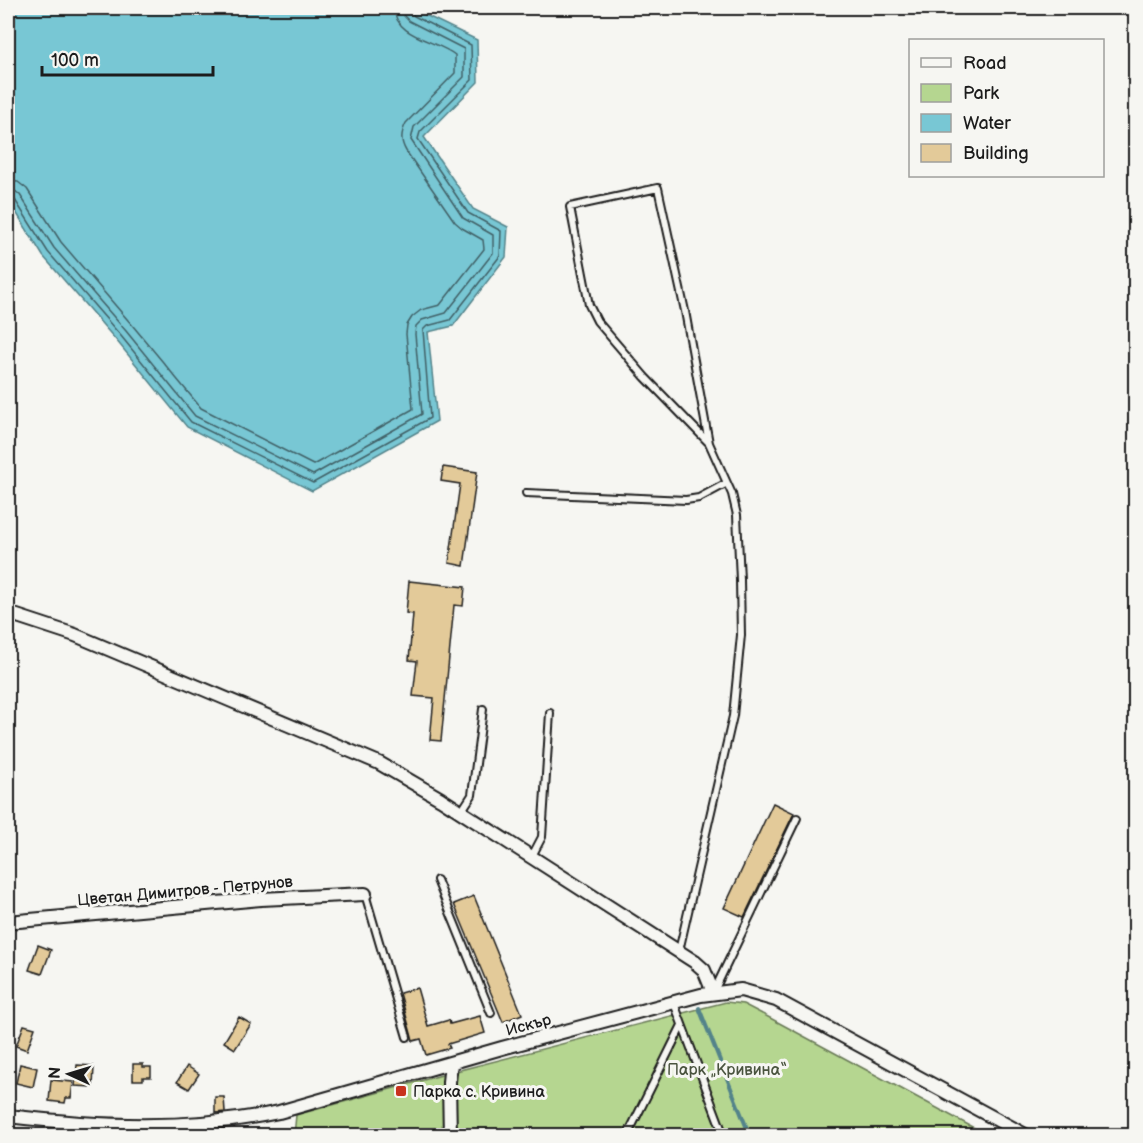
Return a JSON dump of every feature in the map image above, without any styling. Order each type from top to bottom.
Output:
[{"type":"street","points":[[8,613],[75,635],[346,748],[406,778],[704,969],[713,992]]},
{"type":"street","name":"Цветан Димитров - Петрунов","points":[[8,922],[261,899],[365,894]]},
{"type":"street","name":"Искър","points":[[8,1116],[169,1131],[234,1120],[279,1112],[502,1048],[713,992],[741,990],[776,1000],[1027,1136]]},
{"type":"street","points":[[450,1136],[451,1064]]},
{"type":"street","points":[[169,1131],[185,1136]]},
{"type":"lane","points":[[679,952],[724,762],[739,672],[741,635],[737,515],[727,483],[709,442],[685,311],[658,188],[570,207],[589,305],[597,321],[645,377],[709,442]]},
{"type":"lane","points":[[526,493],[686,500],[699,498],[727,483]]},
{"type":"lane","points":[[461,812],[472,795],[483,709]]},
{"type":"lane","points":[[531,856],[542,837],[550,713]]},
{"type":"lane","points":[[713,992],[797,818]]},
{"type":"lane","points":[[437,880],[491,1013]]},
{"type":"lane","points":[[365,894],[407,1037]]},
{"type":"lane","points":[[674,1003],[724,1136]]},
{"type":"lane","points":[[627,1136],[682,1025]]},
{"type":"green space","name":"Парк „Кривина“","points":[[726,1002],[743,1004],[987,1135],[294,1136],[296,1115],[460,1070]]},
{"type":"water","points":[[8,8],[411,8],[477,40],[478,82],[424,137],[473,209],[508,227],[506,257],[453,326],[428,332],[437,421],[312,491],[187,427],[43,256],[8,199]]},
{"type":"building","points":[[443,467],[477,472],[464,566],[449,563],[460,484],[441,481]]},
{"type":"building","points":[[409,581],[465,587],[463,606],[454,605],[441,741],[430,740],[434,698],[413,696],[417,661],[409,660],[413,614],[406,613]]},
{"type":"building","points":[[773,803],[794,813],[744,917],[724,908]]},
{"type":"building","points":[[474,896],[522,1014],[503,1022],[454,904]]},
{"type":"building","points":[[38,945],[51,950],[42,974],[29,970]]},
{"type":"building","points":[[417,988],[428,1026],[449,1020],[450,1024],[480,1016],[485,1033],[448,1044],[450,1048],[426,1055],[421,1039],[413,1041],[400,993]]},
{"type":"building","points":[[239,1017],[251,1024],[235,1049],[224,1042]]},
{"type":"building","points":[[24,1025],[35,1028],[27,1050],[16,1046]]},
{"type":"building","points":[[20,1064],[37,1068],[33,1087],[16,1083]]},
{"type":"building","points":[[133,1064],[151,1067],[151,1077],[133,1080]]},
{"type":"building","points":[[77,1065],[94,1066],[93,1087],[75,1086]]},
{"type":"building","points":[[187,1066],[199,1074],[189,1089],[177,1082]]},
{"type":"building","points":[[51,1080],[73,1082],[71,1098],[66,1098],[65,1103],[49,1101]]},
{"type":"building","points":[[215,1097],[224,1097],[225,1112],[215,1113]]},
{"type":"waterway","points":[[699,1008],[750,1136]]},
{"type":"place","name":"Парка с. Кривина","points":[[401,1091]]}]
